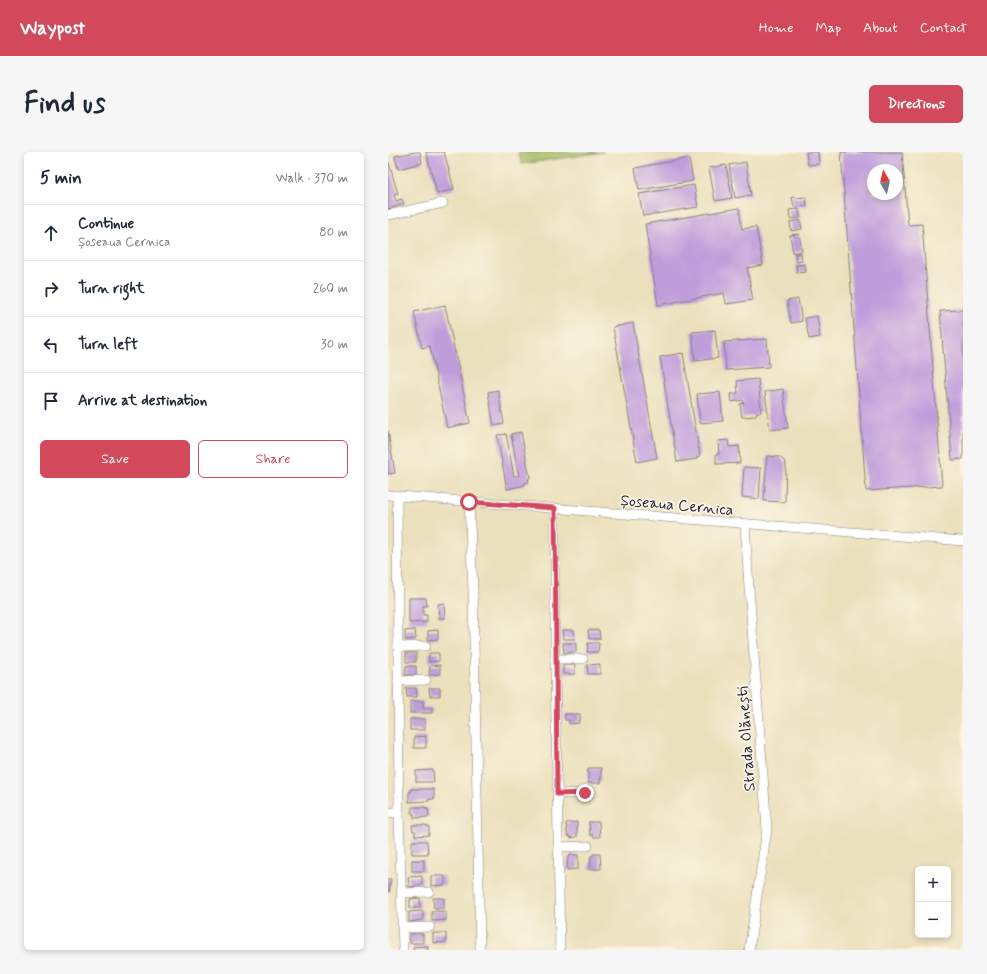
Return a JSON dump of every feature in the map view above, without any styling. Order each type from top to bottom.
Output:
[{"type":"street","points":[[388,215],[443,203]]},
{"type":"street","points":[[393,496],[398,646],[399,813],[403,950]]},
{"type":"street","name":"Șoseaua Cernica","points":[[393,496],[963,541]]},
{"type":"street","points":[[469,502],[473,597],[480,950]]},
{"type":"street","points":[[555,508],[555,659],[560,950]]},
{"type":"street","name":"Strada Olănești","points":[[745,524],[767,829],[749,950]]},
{"type":"street","points":[[398,646],[426,646]]},
{"type":"street","points":[[555,659],[583,659]]},
{"type":"street","points":[[398,681],[426,680]]},
{"type":"street","points":[[557,794],[585,793]]},
{"type":"street","points":[[388,812],[399,813]]},
{"type":"street","points":[[558,847],[588,846]]},
{"type":"street","points":[[402,893],[429,892]]},
{"type":"street","points":[[402,928],[430,927]]},
{"type":"green space","points":[[518,152],[604,152],[522,164]]},
{"type":"building","points":[[420,152],[422,163],[398,169],[395,156]]},
{"type":"building","points":[[426,152],[444,152],[454,189],[437,194]]},
{"type":"building","points":[[806,152],[818,152],[819,164],[808,165]]},
{"type":"building","points":[[841,152],[902,152],[903,164],[867,164],[867,200],[903,200],[903,164],[908,225],[922,224],[942,486],[866,491]]},
{"type":"building","points":[[689,158],[693,181],[639,190],[635,168]]},
{"type":"building","points":[[746,162],[751,195],[735,198],[729,165]]},
{"type":"building","points":[[388,163],[398,194],[394,195],[396,201],[402,199],[404,204],[388,209]]},
{"type":"building","points":[[726,165],[732,198],[715,201],[709,168]]},
{"type":"building","points":[[694,185],[698,207],[643,216],[639,194]]},
{"type":"building","points":[[792,197],[806,197],[807,206],[794,207]]},
{"type":"building","points":[[739,208],[742,229],[756,227],[763,265],[747,268],[753,300],[726,304],[724,293],[658,305],[645,224]]},
{"type":"building","points":[[799,209],[800,218],[790,219],[789,210]]},
{"type":"building","points":[[800,220],[802,229],[791,231],[790,222]]},
{"type":"building","points":[[799,234],[802,251],[793,253],[790,235]]},
{"type":"building","points":[[801,253],[802,261],[796,262],[795,254]]},
{"type":"building","points":[[805,264],[806,272],[797,273],[796,265]]},
{"type":"building","points":[[798,299],[802,321],[791,323],[787,301]]},
{"type":"building","points":[[445,305],[470,423],[447,428],[430,346],[422,348],[414,312]]},
{"type":"building","points":[[963,310],[963,459],[952,460],[940,311]]},
{"type":"building","points":[[817,316],[820,337],[809,339],[805,318]]},
{"type":"building","points":[[633,323],[657,458],[637,462],[613,327]]},
{"type":"building","points":[[715,330],[718,358],[695,361],[692,332]]},
{"type":"building","points":[[767,339],[769,367],[726,370],[724,342]]},
{"type":"building","points":[[683,353],[700,456],[697,457],[697,459],[677,462],[660,357]]},
{"type":"building","points":[[758,379],[761,412],[756,413],[756,416],[742,417],[740,404],[744,403],[743,400],[732,402],[731,394],[738,393],[737,381]]},
{"type":"building","points":[[783,389],[788,428],[770,430],[765,392]]},
{"type":"building","points":[[498,390],[504,424],[494,426],[488,392]]},
{"type":"building","points":[[720,392],[723,421],[700,423],[697,394]]},
{"type":"building","points":[[388,431],[395,473],[388,474]]},
{"type":"building","points":[[521,432],[530,478],[528,479],[529,482],[524,483],[525,485],[507,489],[497,435],[506,434],[514,476],[519,476],[511,434]]},
{"type":"building","points":[[728,440],[729,447],[739,446],[740,463],[716,464],[716,454],[719,454],[718,441]]},
{"type":"building","points":[[767,456],[780,457],[786,463],[785,502],[764,501]]},
{"type":"building","points":[[744,467],[761,468],[759,499],[742,497]]},
{"type":"building","points":[[409,598],[426,598],[427,606],[423,606],[423,615],[427,615],[427,622],[409,623]]},
{"type":"building","points":[[444,603],[445,618],[439,618],[438,604]]},
{"type":"building","points":[[415,630],[416,639],[405,640],[405,631]]},
{"type":"building","points":[[438,630],[438,639],[428,640],[428,631]]},
{"type":"building","points":[[562,630],[574,630],[575,639],[563,639]]},
{"type":"building","points":[[588,630],[599,630],[600,639],[589,639]]},
{"type":"building","points":[[563,643],[576,643],[576,652],[564,653]]},
{"type":"building","points":[[588,643],[599,643],[598,652],[587,652]]},
{"type":"building","points":[[406,653],[416,653],[416,662],[406,662]]},
{"type":"building","points":[[429,653],[439,653],[439,661],[429,662]]},
{"type":"building","points":[[600,664],[600,674],[588,674],[587,665]]},
{"type":"building","points":[[440,665],[440,674],[429,675],[430,666]]},
{"type":"building","points":[[563,665],[575,665],[575,674],[563,674]]},
{"type":"building","points":[[406,666],[416,666],[416,675],[405,675]]},
{"type":"building","points":[[406,688],[416,688],[417,697],[407,697]]},
{"type":"building","points":[[429,688],[440,688],[440,696],[430,696]]},
{"type":"building","points":[[410,701],[423,701],[423,708],[432,708],[432,713],[410,713]]},
{"type":"building","points":[[565,714],[580,714],[580,720],[578,720],[579,723],[569,724],[569,720],[565,720]]},
{"type":"building","points":[[410,719],[424,719],[425,730],[410,730]]},
{"type":"building","points":[[426,736],[426,748],[414,748],[414,737]]},
{"type":"building","points":[[588,768],[601,768],[600,783],[588,783]]},
{"type":"building","points":[[433,770],[434,782],[416,782],[416,771]]},
{"type":"building","points":[[411,789],[434,789],[434,799],[429,799],[429,801],[409,802],[409,792],[411,792]]},
{"type":"building","points":[[412,807],[428,808],[429,817],[414,818],[414,814],[412,814]]},
{"type":"building","points":[[577,822],[577,837],[570,838],[567,833],[566,823]]},
{"type":"building","points":[[589,822],[599,822],[600,837],[593,837],[593,835],[590,835]]},
{"type":"building","points":[[412,825],[429,826],[429,835],[415,836],[415,831],[413,831]]},
{"type":"building","points":[[412,841],[427,841],[428,854],[412,854]]},
{"type":"building","points":[[593,854],[600,854],[601,869],[590,869],[591,856],[593,856]]},
{"type":"building","points":[[570,855],[578,855],[578,869],[567,870],[568,857],[570,857]]},
{"type":"building","points":[[412,860],[424,860],[424,871],[412,871]]},
{"type":"building","points":[[422,876],[422,885],[409,887],[408,877]]},
{"type":"building","points":[[431,876],[445,876],[445,885],[431,886]]},
{"type":"building","points":[[388,879],[391,879],[389,892],[388,892]]},
{"type":"building","points":[[420,898],[420,908],[410,908],[410,899]]},
{"type":"building","points":[[433,898],[444,898],[444,908],[434,908]]},
{"type":"building","points":[[423,911],[423,920],[409,922],[409,912]]},
{"type":"building","points":[[432,911],[446,911],[446,920],[432,921]]},
{"type":"building","points":[[433,933],[446,933],[446,942],[433,943]]},
{"type":"building","points":[[410,934],[423,934],[423,943],[410,943]]},
{"type":"building","points":[[428,946],[428,950],[413,950],[413,947]]},
{"type":"route","points":[[469,502],[555,508],[557,794],[585,793]]}]
